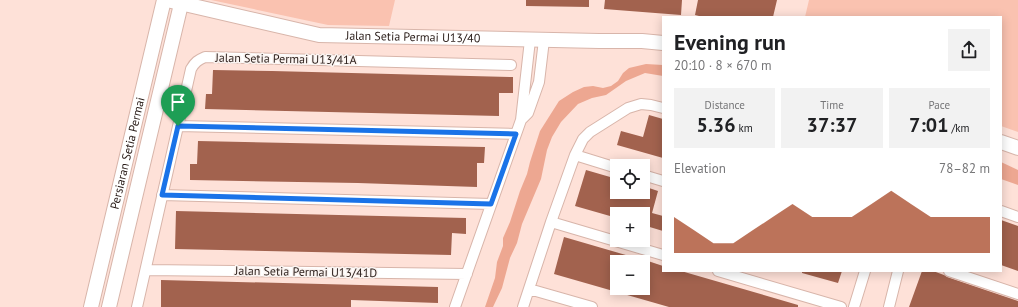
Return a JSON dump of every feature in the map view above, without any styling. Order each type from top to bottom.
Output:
[{"type":"street","name":"Jalan Setia Permai U13/40","points":[[166,0],[182,2],[319,35],[642,41],[662,43]]},
{"type":"street","name":"Persiaran Setia Permai","points":[[91,307],[166,0]]},
{"type":"street","name":"Persiaran Setia Permai","points":[[109,307],[182,2]]},
{"type":"street","points":[[521,120],[528,113],[539,82],[537,40]]},
{"type":"street","points":[[455,307],[521,120],[537,40]]},
{"type":"street","name":"Jalan Setia Permai U13/41A","points":[[137,307],[191,69],[194,63],[199,59],[205,57],[511,64]]},
{"type":"street","points":[[523,307],[551,222],[575,155],[583,139],[590,132],[628,108],[641,104],[662,108]]},
{"type":"street","points":[[178,126],[516,134]]},
{"type":"street","points":[[1002,142],[1018,148]]},
{"type":"street","points":[[575,155],[610,166]]},
{"type":"street","points":[[650,177],[662,181]]},
{"type":"street","points":[[162,195],[491,204]]},
{"type":"street","points":[[1002,211],[1018,217]]},
{"type":"street","points":[[551,222],[662,255]]},
{"type":"street","name":"Jalan Setia Permai U13/41D","points":[[146,270],[467,274]]},
{"type":"street","points":[[721,272],[841,307]]},
{"type":"street","points":[[854,307],[865,272]]},
{"type":"street","points":[[889,307],[898,272]]},
{"type":"street","points":[[952,272],[1018,294]]},
{"type":"street","points":[[529,289],[592,307]]},
{"type":"shaded area","points":[[211,0],[395,0],[389,26],[328,25]]},
{"type":"shaded area","points":[[809,0],[1018,0],[1018,132],[1002,126],[1002,16],[805,16]]},
{"type":"shaded area","points":[[646,64],[662,65],[662,76],[645,73],[626,81],[606,95],[592,98],[578,104],[561,122],[552,137],[547,150],[541,179],[522,224],[517,243],[510,258],[502,288],[493,307],[485,307],[495,278],[497,262],[503,246],[503,238],[527,174],[540,131],[559,101],[584,87],[593,86],[603,88],[611,86],[618,81],[623,73],[629,68]]},
{"type":"shaded area","points":[[1002,162],[1018,170],[1018,185],[1002,179]]},
{"type":"building","points":[[526,0],[589,0],[589,7],[526,6]]},
{"type":"building","points":[[605,0],[682,0],[681,15],[604,9]]},
{"type":"building","points":[[698,0],[777,0],[773,16],[695,15]]},
{"type":"building","points":[[213,70],[513,77],[513,93],[499,93],[499,116],[205,109],[206,94],[212,94]]},
{"type":"building","points":[[649,115],[662,119],[662,158],[617,145],[621,131],[643,137]]},
{"type":"building","points":[[198,141],[485,147],[484,163],[477,163],[477,187],[190,180],[190,164],[197,164]]},
{"type":"building","points":[[586,170],[610,177],[610,199],[650,199],[650,188],[658,191],[652,213],[662,216],[662,231],[650,227],[650,207],[610,207],[610,216],[575,206]]},
{"type":"building","points":[[176,211],[466,218],[466,234],[452,233],[451,255],[175,249]]},
{"type":"building","points":[[1002,220],[1018,226],[1018,271],[1002,265]]},
{"type":"building","points":[[564,237],[626,255],[610,255],[610,290],[554,274]]},
{"type":"building","points":[[650,262],[662,266],[662,272],[684,272],[798,305],[798,307],[669,307],[627,295],[650,295]]},
{"type":"building","points":[[802,272],[842,272],[838,283]]},
{"type":"building","points":[[922,272],[936,272],[1018,301],[1018,307],[909,307]]},
{"type":"building","points":[[161,280],[438,287],[438,303],[351,300],[351,307],[161,307]]},
{"type":"route","points":[[178,126],[516,134],[491,204],[162,195],[178,126]]}]
